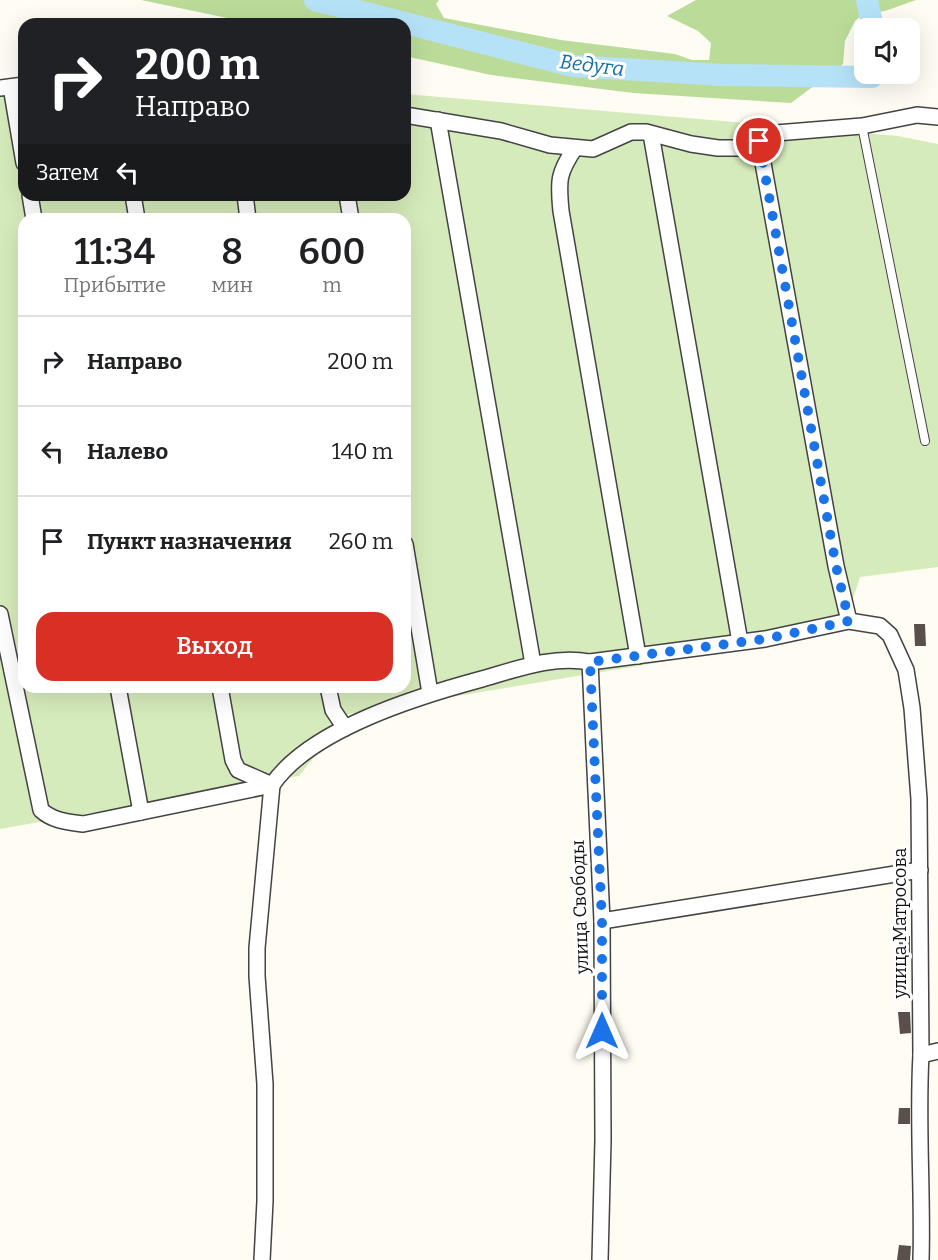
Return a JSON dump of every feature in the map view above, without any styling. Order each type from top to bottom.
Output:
[{"type":"street","points":[[12,86],[18,124]]},
{"type":"street","points":[[411,116],[501,131],[550,145],[593,150],[631,132],[718,148],[742,148],[776,133],[862,126],[917,115],[938,117]]},
{"type":"street","points":[[438,120],[533,664]]},
{"type":"street","points":[[651,134],[740,642]]},
{"type":"street","points":[[262,1260],[266,1084],[257,976],[257,948],[272,785],[280,773],[299,756],[345,728],[430,693],[533,664],[573,659],[590,662],[638,656],[740,642],[849,621],[836,566],[759,141]]},
{"type":"street","points":[[575,148],[562,167],[558,182],[561,211],[638,656]]},
{"type":"street","points":[[411,580],[430,693]]},
{"type":"street","points":[[0,614],[41,810],[47,816],[62,822],[83,824],[272,785]]},
{"type":"street","name":"улица Матросова","points":[[849,621],[880,626],[890,635],[906,670],[912,708],[918,788],[920,870],[921,1260]]},
{"type":"street","name":"улица Свободы","points":[[590,662],[602,921],[603,1140],[600,1260]]},
{"type":"street","points":[[119,693],[141,812]]},
{"type":"street","points":[[221,693],[233,760],[238,770],[272,785]]},
{"type":"street","points":[[329,693],[333,710],[345,728]]},
{"type":"street","points":[[602,921],[920,870]]},
{"type":"street","points":[[921,1055],[938,1051]]},
{"type":"lane","points":[[862,126],[924,441]]},
{"type":"green space","points":[[141,0],[439,0],[436,4],[444,18],[561,40],[675,54],[692,60],[709,60],[711,43],[698,31],[667,16],[696,0],[916,0],[885,11],[863,14],[854,18],[854,23],[845,41],[843,64],[791,103],[633,93],[491,75],[411,57],[411,18],[227,18]]},
{"type":"green space","points":[[18,93],[18,201],[411,201],[411,95],[898,136],[938,144],[938,567],[860,577],[842,632],[349,714],[299,776],[0,829],[0,95]]},
{"type":"building","points":[[914,624],[925,624],[926,646],[915,646]]},
{"type":"building","points":[[899,936],[910,936],[910,957],[899,957]]},
{"type":"building","points":[[898,1012],[910,1012],[911,1033],[900,1034]]},
{"type":"building","points":[[899,1108],[910,1108],[910,1124],[898,1124]]},
{"type":"building","points":[[899,1245],[911,1246],[910,1260],[897,1260]]},
{"type":"waterway","name":"Ведуга","points":[[315,0],[385,18]]},
{"type":"waterway","name":"Ведуга","points":[[867,0],[871,18]]},
{"type":"waterway","name":"Ведуга","points":[[411,25],[573,66],[722,75],[854,77]]},
{"type":"route","points":[[602,1031],[602,921],[590,662],[765,639],[849,621],[836,566],[759,141]]}]
